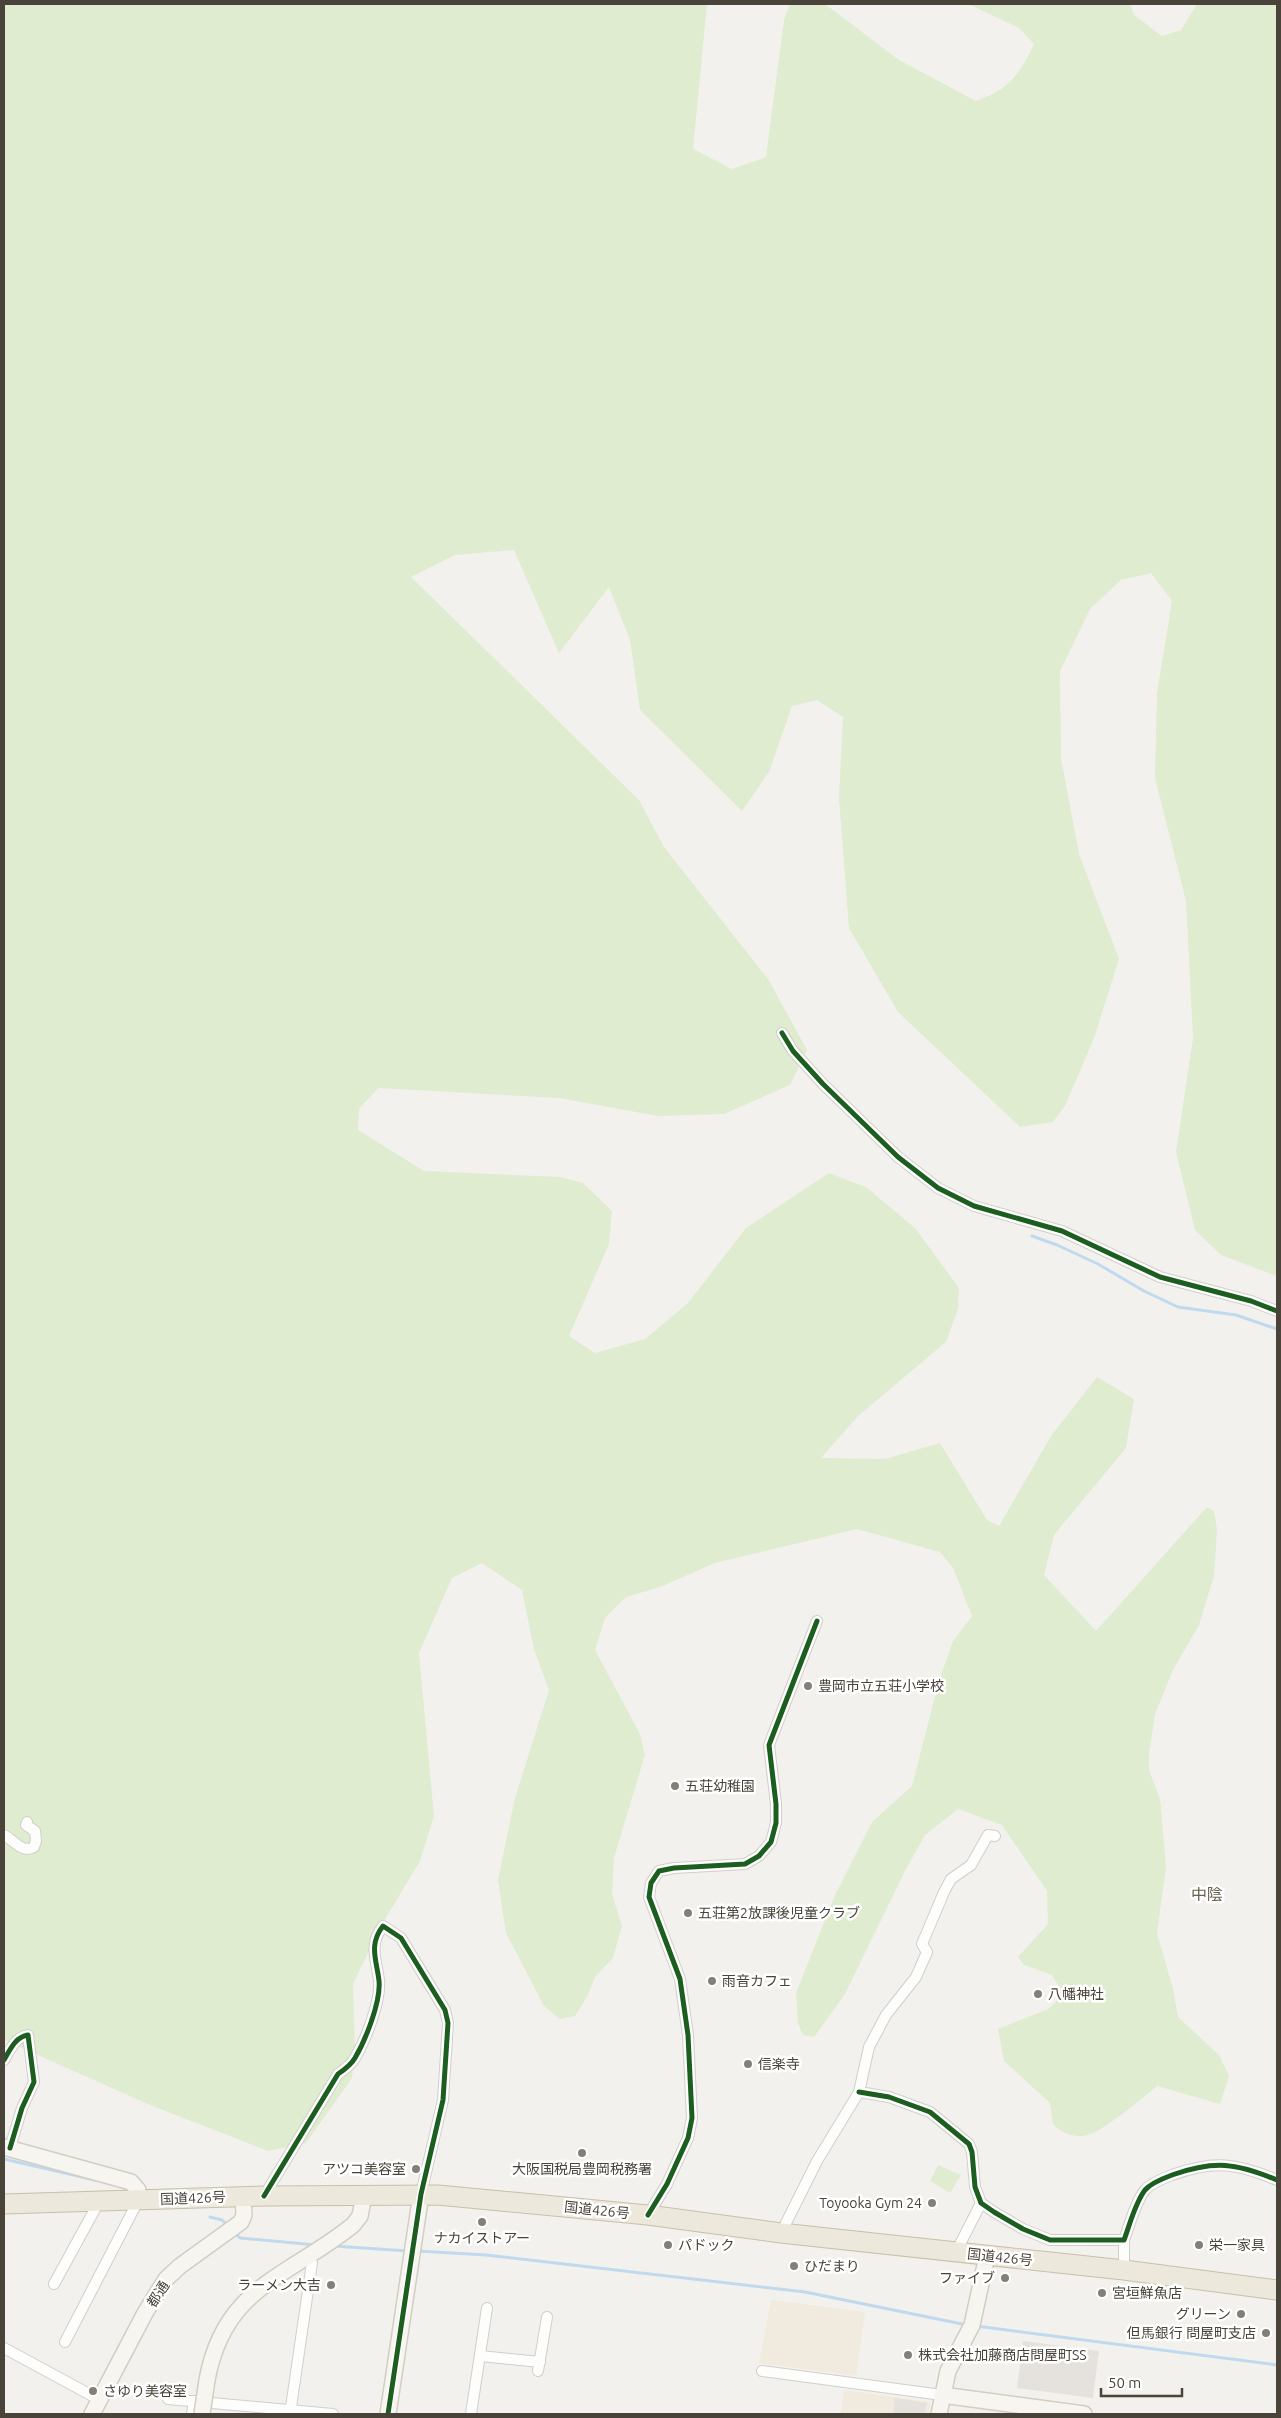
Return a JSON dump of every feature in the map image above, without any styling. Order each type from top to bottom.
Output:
[{"type":"highway","name":"国道426号","points":[[4,2204],[243,2196],[422,2194],[648,2215],[987,2256],[1124,2270],[1277,2290]]},
{"type":"street","points":[[782,1033],[793,1050],[823,1084],[898,1157],[938,1188],[974,1206],[1062,1231],[1160,1277],[1251,1301],[1277,1311]]},
{"type":"street","points":[[648,2215],[667,2184],[688,2138],[692,2118],[688,2035],[680,1979],[649,1897],[651,1882],[659,1871],[674,1868],[745,1864],[759,1856],[771,1842],[776,1823],[776,1804],[769,1745],[817,1621]]},
{"type":"street","points":[[4,1835],[25,1850],[30,1850],[34,1847],[36,1836],[35,1831],[25,1822]]},
{"type":"street","points":[[781,2232],[817,2161],[859,2092],[869,2047],[892,2007],[916,1976],[927,1952],[922,1944],[951,1879],[971,1865],[988,1835],[995,1836]]},
{"type":"street","points":[[264,2196],[338,2074],[354,2060],[358,2052],[377,2003],[379,1982],[374,1947],[383,1926],[401,1938],[445,2010],[448,2023],[444,2100],[422,2194],[388,2414]]},
{"type":"street","points":[[4,2060],[12,2046],[23,2036],[28,2035],[34,2082],[7,2147],[131,2182],[138,2190],[139,2199],[65,2342]]},
{"type":"street","points":[[859,2092],[889,2097],[930,2112],[969,2144],[972,2152],[975,2187],[981,2203],[1022,2229],[1050,2240],[1124,2240]]},
{"type":"street","points":[[1124,2270],[1124,2240],[1146,2188],[1164,2178],[1214,2164],[1257,2172],[1277,2180]]},
{"type":"street","points":[[202,2414],[207,2380],[218,2344],[229,2323],[243,2304],[262,2285],[336,2238],[358,2220],[362,2211],[364,2195]]},
{"type":"street","name":"都通","points":[[92,2414],[146,2313],[166,2280],[180,2266],[232,2229],[243,2217],[243,2196]]},
{"type":"street","points":[[54,2284],[100,2200]]},
{"type":"street","points":[[956,2252],[981,2203]]},
{"type":"street","points":[[290,2412],[312,2263],[310,2253]]},
{"type":"street","points":[[939,2414],[948,2371],[972,2325],[987,2256]]},
{"type":"street","points":[[471,2414],[487,2308]]},
{"type":"street","points":[[480,2356],[539,2366],[547,2317]]},
{"type":"street","points":[[4,2348],[100,2400]]},
{"type":"street","points":[[762,2371],[942,2395],[1012,2410],[1084,2414]]},
{"type":"street","points":[[168,2399],[290,2412],[333,2414]]},
{"type":"street","points":[[192,2414],[194,2401]]},
{"type":"shaded area","points":[[771,2300],[865,2312],[856,2376],[759,2363]]},
{"type":"shaded area","points":[[1023,2341],[1099,2351],[1093,2398],[1017,2388]]},
{"type":"shaded area","points":[[844,2390],[930,2402],[929,2414],[841,2414]]},
{"type":"shaded area","points":[[895,2398],[927,2403],[925,2414],[893,2414]]},
{"type":"green space","points":[[4,4],[707,4],[693,149],[732,169],[766,157],[784,20],[790,4],[825,4],[899,60],[976,101],[997,91],[1012,80],[1034,44],[1019,28],[968,4],[1130,4],[1134,15],[1162,36],[1181,30],[1197,4],[1277,4],[1277,1276],[1221,1255],[1195,1230],[1176,1152],[1193,1038],[1186,901],[1155,778],[1157,693],[1172,601],[1151,573],[1121,580],[1090,609],[1060,671],[1061,758],[1079,854],[1119,959],[1094,1038],[1065,1106],[1053,1122],[1020,1127],[898,1012],[849,928],[839,798],[843,717],[817,700],[792,706],[769,772],[742,811],[640,710],[630,640],[609,587],[559,653],[514,550],[455,555],[411,577],[639,800],[664,847],[768,979],[807,1050],[790,1085],[724,1114],[658,1116],[559,1098],[378,1088],[359,1109],[358,1130],[424,1171],[560,1177],[583,1183],[612,1211],[609,1244],[569,1336],[595,1353],[645,1339],[688,1303],[746,1228],[829,1173],[866,1187],[915,1228],[959,1288],[958,1309],[946,1342],[858,1416],[821,1458],[885,1459],[940,1443],[987,1520],[999,1526],[1051,1436],[1097,1377],[1134,1399],[1126,1448],[1054,1535],[1044,1575],[1096,1631],[1207,1507],[1214,1511],[1217,1530],[1214,1576],[1199,1625],[1173,1670],[1155,1714],[1149,1755],[1149,1770],[1160,1799],[1166,1867],[1157,1933],[1173,1989],[1178,2017],[1219,2055],[1229,2076],[1220,2104],[1157,2086],[1113,2121],[1088,2135],[1078,2136],[1069,2134],[1053,2124],[1050,2103],[1004,2061],[998,2029],[1048,2009],[1056,2002],[1061,1990],[1052,1975],[1024,1965],[1018,1957],[1048,1924],[1047,1891],[1002,1825],[958,1809],[925,1835],[905,1871],[845,1994],[814,2037],[803,2035],[798,2023],[796,1993],[835,1895],[872,1822],[912,1786],[939,1681],[953,1641],[972,1616],[953,1568],[940,1552],[857,1529],[715,1563],[660,1587],[626,1597],[605,1618],[595,1650],[640,1734],[645,1755],[614,1858],[612,1894],[622,1926],[613,1958],[595,1977],[588,1995],[575,2016],[560,2019],[544,2006],[506,1933],[498,1880],[515,1798],[549,1690],[534,1649],[522,1590],[482,1563],[452,1578],[419,1653],[434,1816],[420,1861],[381,1926],[353,1984],[355,2049],[352,2078],[306,2143],[268,2151],[150,2105],[4,2040]]},
{"type":"green space","points":[[938,2165],[961,2175],[950,2193],[930,2181]]},
{"type":"waterway","points":[[1032,1236],[1098,1264],[1144,1291],[1178,1307],[1236,1315],[1277,1329]]},
{"type":"waterway","points":[[4,2159],[95,2180]]},
{"type":"waterway","points":[[210,2217],[222,2220],[228,2226]]},
{"type":"waterway","points":[[235,2233],[240,2238],[316,2245]]},
{"type":"waterway","points":[[334,2246],[408,2251]]},
{"type":"waterway","points":[[417,2251],[486,2255],[805,2292],[967,2325]]},
{"type":"waterway","points":[[976,2326],[1277,2365]]},
{"type":"cycle path","points":[[782,1033],[793,1051],[823,1084],[898,1157],[938,1188],[974,1206],[1062,1231],[1160,1277],[1251,1301],[1277,1311]]},
{"type":"cycle path","points":[[648,2215],[667,2184],[688,2138],[692,2118],[688,2035],[680,1979],[649,1897],[651,1883],[659,1871],[674,1868],[745,1864],[759,1856],[771,1842],[776,1823],[776,1804],[769,1745],[817,1621]]},
{"type":"cycle path","points":[[264,2196],[338,2074],[353,2061],[363,2042],[378,2000],[379,1981],[375,1960],[375,1946],[378,1933],[383,1926],[401,1938],[445,2010],[448,2023],[443,2100],[421,2194],[388,2414]]},
{"type":"cycle path","points":[[4,2060],[16,2041],[28,2035],[34,2082],[22,2108],[10,2148]]},
{"type":"cycle path","points":[[859,2092],[889,2097],[930,2112],[969,2144],[972,2152],[975,2187],[981,2203],[1023,2229],[1050,2240],[1124,2240],[1141,2195],[1145,2190],[1162,2179],[1187,2170],[1213,2166],[1237,2167],[1277,2180]]},
{"type":"place","name":"豊岡市立五荘小学校","points":[[808,1686]]},
{"type":"place","name":"五荘幼稚園","points":[[675,1786]]},
{"type":"place","name":"五荘第2放課後児童クラブ","points":[[688,1913]]},
{"type":"place","name":"雨音カフェ","points":[[712,1981]]},
{"type":"place","name":"八幡神社","points":[[1038,1994]]},
{"type":"place","name":"信楽寺","points":[[748,2064]]},
{"type":"place","name":"大阪国税局豊岡税務署","points":[[582,2153]]},
{"type":"place","name":"アツコ美容室","points":[[416,2169]]},
{"type":"place","name":"Toyooka Gym 24","points":[[932,2203]]},
{"type":"place","name":"ナカイストアー","points":[[482,2222]]},
{"type":"place","name":"パドック","points":[[668,2245]]},
{"type":"place","name":"栄一家具","points":[[1199,2245]]},
{"type":"place","name":"ひだまり","points":[[794,2266]]},
{"type":"place","name":"ファイブ","points":[[1005,2278]]},
{"type":"place","name":"ラーメン大吉","points":[[331,2285]]},
{"type":"place","name":"宮垣鮮魚店","points":[[1102,2293]]},
{"type":"place","name":"グリーン","points":[[1241,2314]]},
{"type":"place","name":"但馬銀行 問屋町支店","points":[[1266,2333]]},
{"type":"place","name":"株式会社加藤商店問屋町SS","points":[[908,2355]]},
{"type":"place","name":"さゆり美容室","points":[[93,2391]]},
{"type":"district","name":"中陰","points":[[1207,1894]]}]
